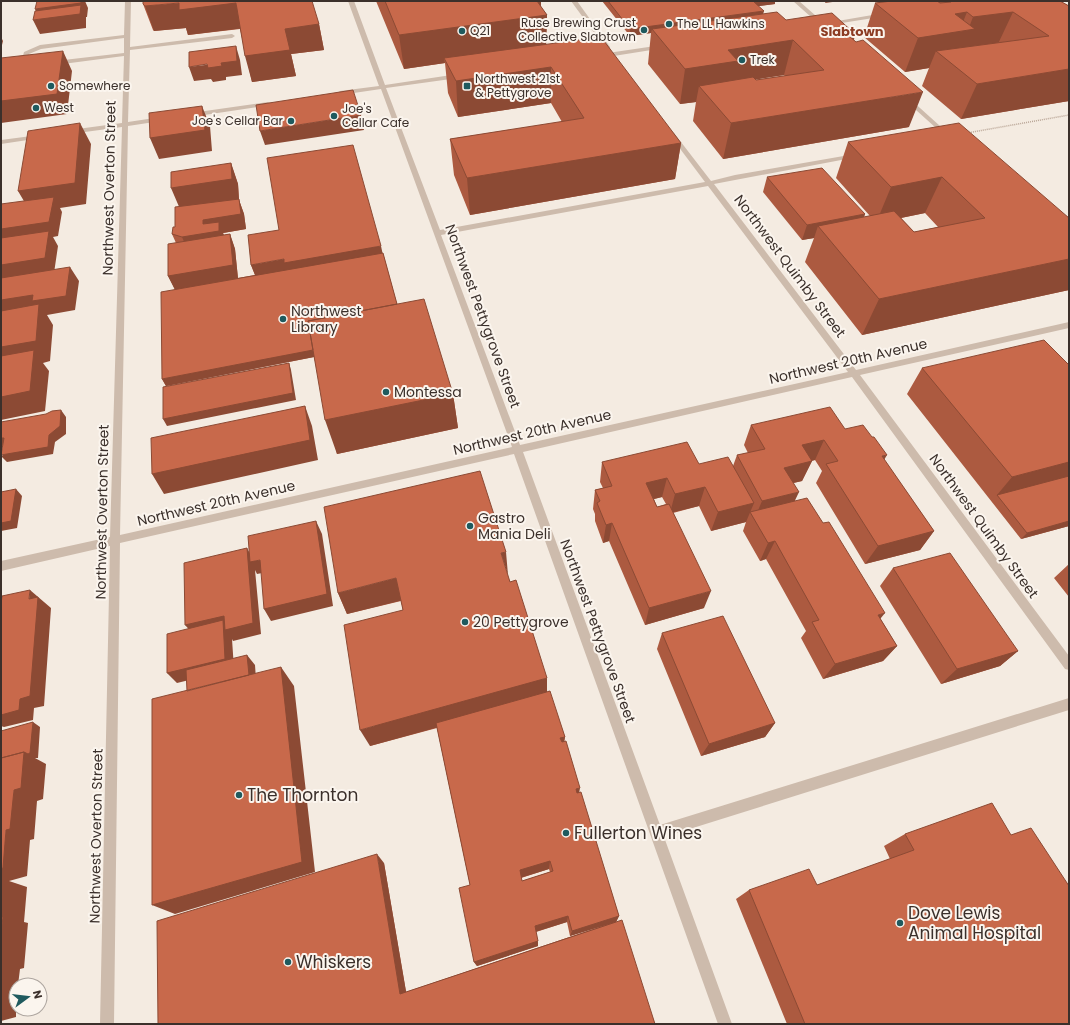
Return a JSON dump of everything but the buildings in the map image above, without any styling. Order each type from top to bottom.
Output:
[{"type":"street","name":"Northwest Overton Street","points":[[107,1024],[115,540],[128,1]]},
{"type":"street","name":"Northwest Pettygrove Street","points":[[351,1],[517,449],[725,1024]]},
{"type":"street","points":[[574,1],[615,57]]},
{"type":"street","points":[[796,1],[821,26],[893,14]]},
{"type":"street","points":[[38,64],[24,63],[26,53],[40,47],[127,36]]},
{"type":"street","points":[[46,64],[232,36]]},
{"type":"street","points":[[591,58],[615,57],[668,46]]},
{"type":"street","points":[[334,94],[467,75]]},
{"type":"street","points":[[902,95],[954,141]]},
{"type":"street","points":[[182,116],[272,103]]},
{"type":"street","points":[[66,133],[167,118]]},
{"type":"street","name":"Northwest Quimby Street","points":[[667,127],[854,374],[1069,665]]},
{"type":"street","points":[[1,142],[43,136]]},
{"type":"street","points":[[943,140],[954,141]]},
{"type":"street","points":[[437,233],[866,154]]},
{"type":"street","name":"Northwest 20th Avenue","points":[[1,566],[1069,325]]},
{"type":"street","points":[[656,833],[1069,704]]},
{"type":"path","points":[[954,141],[976,131],[1069,115]]},
{"type":"place","name":"The LL Hawkins","points":[[669,24]]},
{"type":"place","name":"Ruse Brewing Crust Collective Slabtown","points":[[644,30]]},
{"type":"place","name":"Q21","points":[[462,31]]},
{"type":"place","name":"Trek","points":[[742,60]]},
{"type":"place","name":"Somewhere","points":[[51,86]]},
{"type":"place","name":"Northwest 21st & Pettygrove","points":[[467,86]]},
{"type":"place","name":"West","points":[[36,108]]},
{"type":"place","name":"Joe's Cellar Cafe","points":[[334,116]]},
{"type":"place","name":"Joe's Cellar Bar","points":[[291,121]]},
{"type":"place","name":"Northwest Library","points":[[283,319]]},
{"type":"place","name":"Montessa","points":[[386,392]]},
{"type":"place","name":"Gastro Mania Deli","points":[[470,526]]},
{"type":"place","name":"20 Pettygrove","points":[[465,622]]},
{"type":"place","name":"The Thornton","points":[[239,795]]},
{"type":"place","name":"Fullerton Wines","points":[[566,833]]},
{"type":"place","name":"Dove Lewis Animal Hospital","points":[[900,923]]},
{"type":"place","name":"Whiskers","points":[[288,962]]},
{"type":"district","name":"Slabtown","points":[[852,31]]}]
